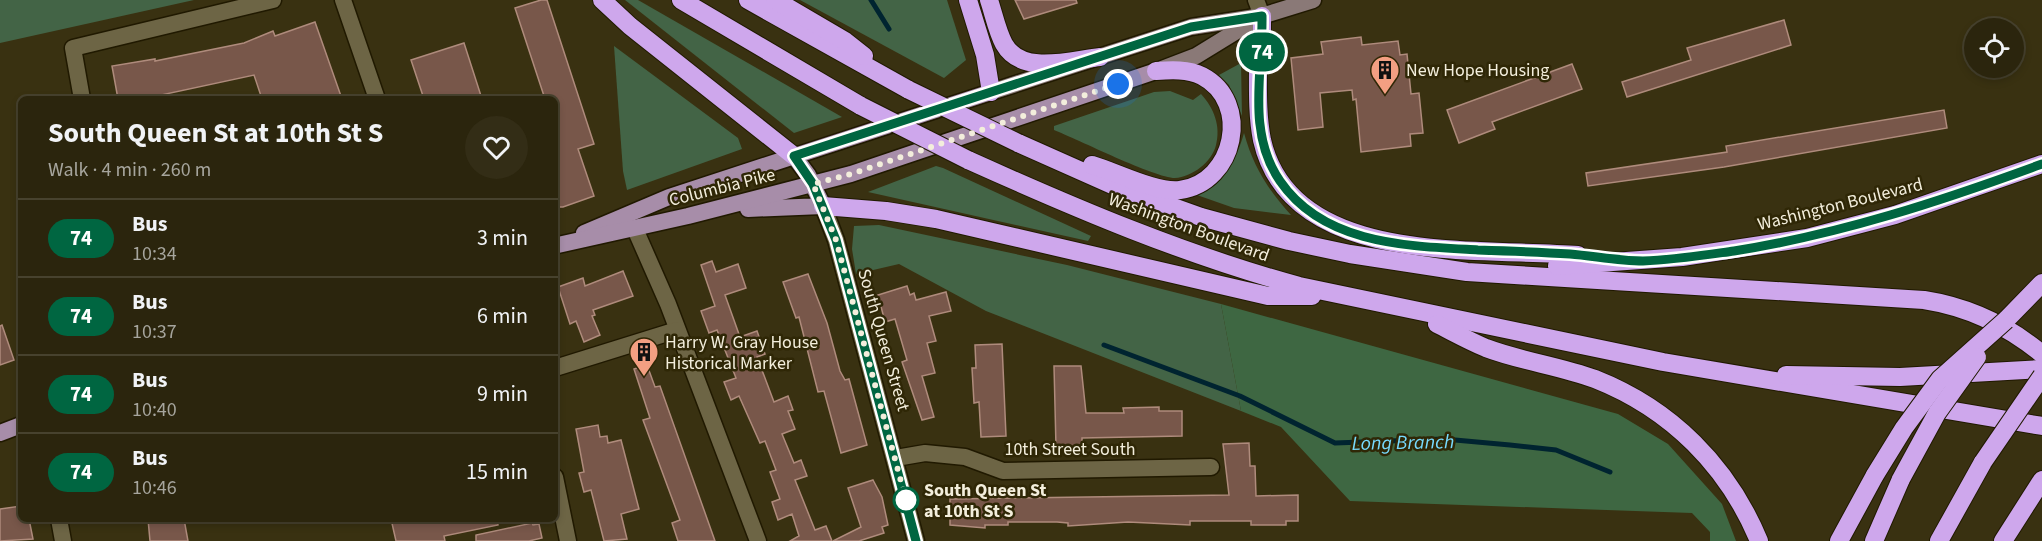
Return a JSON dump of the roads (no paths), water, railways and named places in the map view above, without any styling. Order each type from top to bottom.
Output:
[{"type":"highway","points":[[602,0],[630,26],[794,156]]},
{"type":"highway","name":"Washington Boulevard","points":[[681,0],[861,106],[968,160],[1084,212],[1184,250],[1243,270],[1341,296],[1727,374]]},
{"type":"highway","name":"Washington Boulevard","points":[[748,0],[909,90],[1018,143],[1117,187],[1201,217],[1299,244],[1381,258]]},
{"type":"highway","points":[[775,0],[845,41],[909,90]]},
{"type":"highway","points":[[968,0],[985,55],[991,92]]},
{"type":"highway","points":[[989,0],[1003,42],[1020,60],[1037,63],[1100,57]]},
{"type":"highway","points":[[1259,8],[1262,53],[1258,62],[1262,140],[1279,180],[1296,200],[1319,219],[1346,231],[1389,241],[1642,261]]},
{"type":"highway","points":[[1018,143],[1163,189],[1180,190],[1197,184],[1214,172],[1225,157],[1232,132],[1229,107],[1220,92],[1200,75],[1174,70],[1156,71]]},
{"type":"highway","name":"Washington Boulevard","points":[[1642,261],[1722,252],[1807,238],[1895,215],[2042,164]]},
{"type":"highway","points":[[823,206],[886,211],[936,219],[1268,296],[1341,296]]},
{"type":"highway","points":[[1381,258],[1571,267],[1642,261]]},
{"type":"highway","points":[[1381,258],[1467,272],[1924,300],[1961,308],[1993,321],[2011,330],[2042,354]]},
{"type":"highway","points":[[1839,541],[1904,428],[1940,379],[2006,320],[2042,283]]},
{"type":"highway","points":[[1411,311],[1487,348],[1595,379],[1668,420],[1715,465],[1740,502],[1759,541]]},
{"type":"highway","points":[[1874,541],[1901,479],[1953,388],[2006,320]]},
{"type":"highway","points":[[1727,374],[1900,377],[2042,369]]},
{"type":"highway","points":[[1727,374],[2042,426]]},
{"type":"highway","points":[[1938,541],[1983,462],[2042,376]]},
{"type":"highway","points":[[2003,541],[2039,484]]},
{"type":"main road","name":"Columbia Pike","points":[[558,245],[628,212],[794,156],[1191,27],[1259,8],[1312,0]]},
{"type":"main road","name":"Columbia Pike","points":[[558,246],[635,229],[851,174],[1156,71],[1196,56],[1259,8]]},
{"type":"main road","name":"South Queen Street","points":[[794,156],[813,184],[823,206]]},
{"type":"main road","points":[[688,216],[759,208],[823,206]]},
{"type":"main road","points":[[0,433],[18,426]]},
{"type":"street","points":[[81,96],[73,48],[273,0]]},
{"type":"street","points":[[343,0],[376,96]]},
{"type":"street","name":"South Queen Street","points":[[823,206],[836,240],[896,458],[916,541]]},
{"type":"street","points":[[635,229],[668,304],[758,541]]},
{"type":"street","points":[[558,367],[677,330]]},
{"type":"street","name":"10th Street South","points":[[896,458],[925,453],[965,457],[1003,471],[1211,467]]},
{"type":"street","points":[[558,492],[568,541]]},
{"type":"street","points":[[60,522],[63,541]]},
{"type":"waterway","name":"Long Branch","points":[[871,0],[889,29]]},
{"type":"waterway","name":"Long Branch","points":[[1104,345],[1240,396],[1335,443],[1444,439],[1510,445],[1556,450],[1610,472]]},
{"type":"place","name":"New Hope Housing","points":[[1385,96]]},
{"type":"place","name":"Harry W. Gray House Historical Marker","points":[[644,378]]},
{"type":"place","name":"South Queen St at 10th St S","points":[[906,500]]}]
